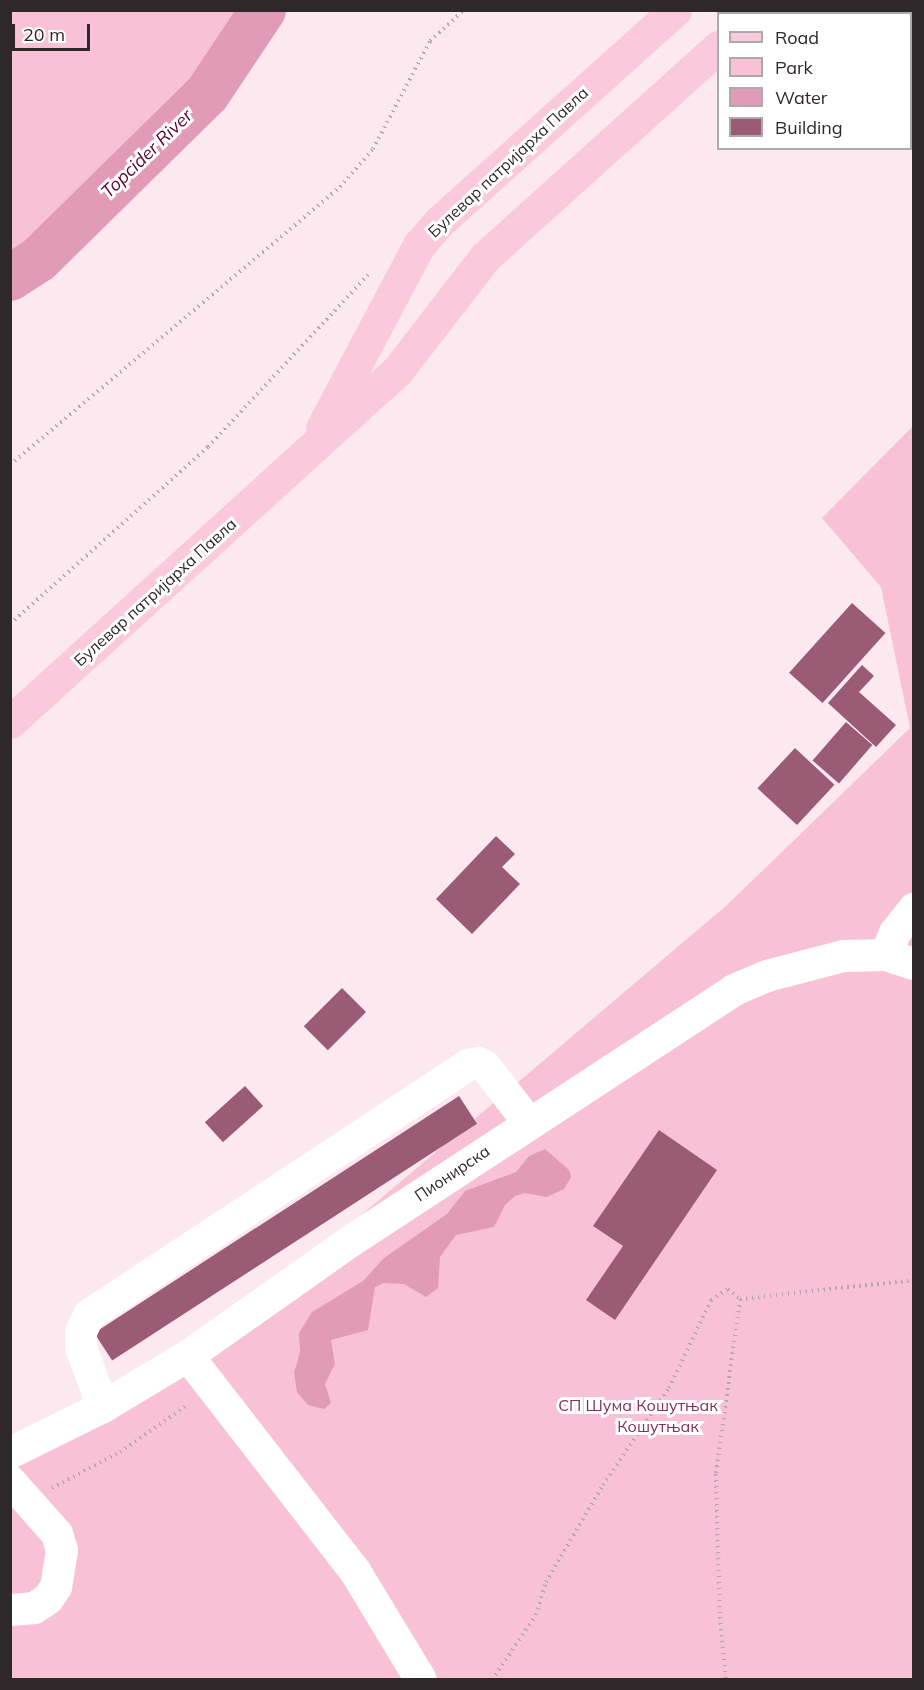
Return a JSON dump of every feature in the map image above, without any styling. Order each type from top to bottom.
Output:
[{"type":"main road","name":"Булевар патријарха Павла","points":[[300,462],[419,245],[439,222],[675,10]]},
{"type":"main road","name":"Булевар патријарха Павла","points":[[10,722],[300,462],[415,351],[454,293],[485,257],[717,48]]},
{"type":"street","points":[[904,955],[895,933],[914,909]]},
{"type":"street","name":"Пионирска","points":[[10,1453],[104,1407],[188,1356],[528,1122],[734,990],[820,960],[858,954],[904,955]]},
{"type":"street","points":[[104,1407],[81,1348],[81,1332],[89,1315],[468,1065],[479,1063],[485,1066],[528,1122]]},
{"type":"street","points":[[188,1356],[355,1571],[422,1680]]},
{"type":"street","points":[[10,1610],[34,1608],[48,1599],[56,1587],[61,1567],[57,1534],[19,1490]]},
{"type":"path","points":[[10,465],[340,187],[373,149],[430,41],[464,10]]},
{"type":"path","points":[[10,624],[208,447],[371,272]]},
{"type":"path","points":[[492,1680],[536,1615],[546,1582],[603,1485],[669,1388],[711,1300],[728,1289],[740,1299],[914,1280]]},
{"type":"path","points":[[726,1680],[720,1617],[716,1474],[740,1299]]},
{"type":"path","points":[[19,1490],[120,1452],[212,1388]]},
{"type":"green space","points":[[11,10],[263,11],[207,94],[38,260],[11,278]]},
{"type":"green space","name":"Кошутњак","points":[[913,426],[913,1679],[11,1680],[11,1469],[307,1261],[727,905],[910,728],[881,587],[822,518]]},
{"type":"water","points":[[545,1149],[569,1170],[571,1177],[564,1189],[547,1197],[525,1193],[515,1196],[505,1205],[494,1227],[456,1235],[440,1257],[438,1288],[426,1297],[404,1284],[384,1283],[375,1287],[368,1330],[331,1340],[335,1364],[325,1384],[331,1403],[324,1409],[308,1405],[297,1392],[294,1373],[300,1352],[299,1333],[312,1312],[363,1281],[384,1258],[447,1214],[465,1191],[516,1172],[529,1156]]},
{"type":"building","points":[[852,603],[885,633],[823,703],[789,673]]},
{"type":"building","points":[[862,665],[874,676],[859,692],[896,725],[876,747],[828,703]]},
{"type":"building","points":[[846,722],[872,745],[839,783],[813,760]]},
{"type":"building","points":[[795,748],[834,785],[797,825],[757,788]]},
{"type":"building","points":[[496,836],[515,854],[502,867],[520,884],[472,934],[436,899]]},
{"type":"building","points":[[342,988],[366,1012],[328,1050],[304,1026]]},
{"type":"building","points":[[245,1086],[263,1106],[223,1142],[205,1122]]},
{"type":"building","points":[[459,1096],[477,1124],[112,1361],[94,1333]]},
{"type":"building","points":[[659,1130],[717,1170],[615,1320],[586,1300],[623,1246],[593,1226]]},
{"type":"waterway","name":"Topcider River","points":[[10,278],[38,260],[207,94],[263,10]]},
{"type":"park label","name":"СП Шума Кошутњак","points":[[638,1405]]}]
